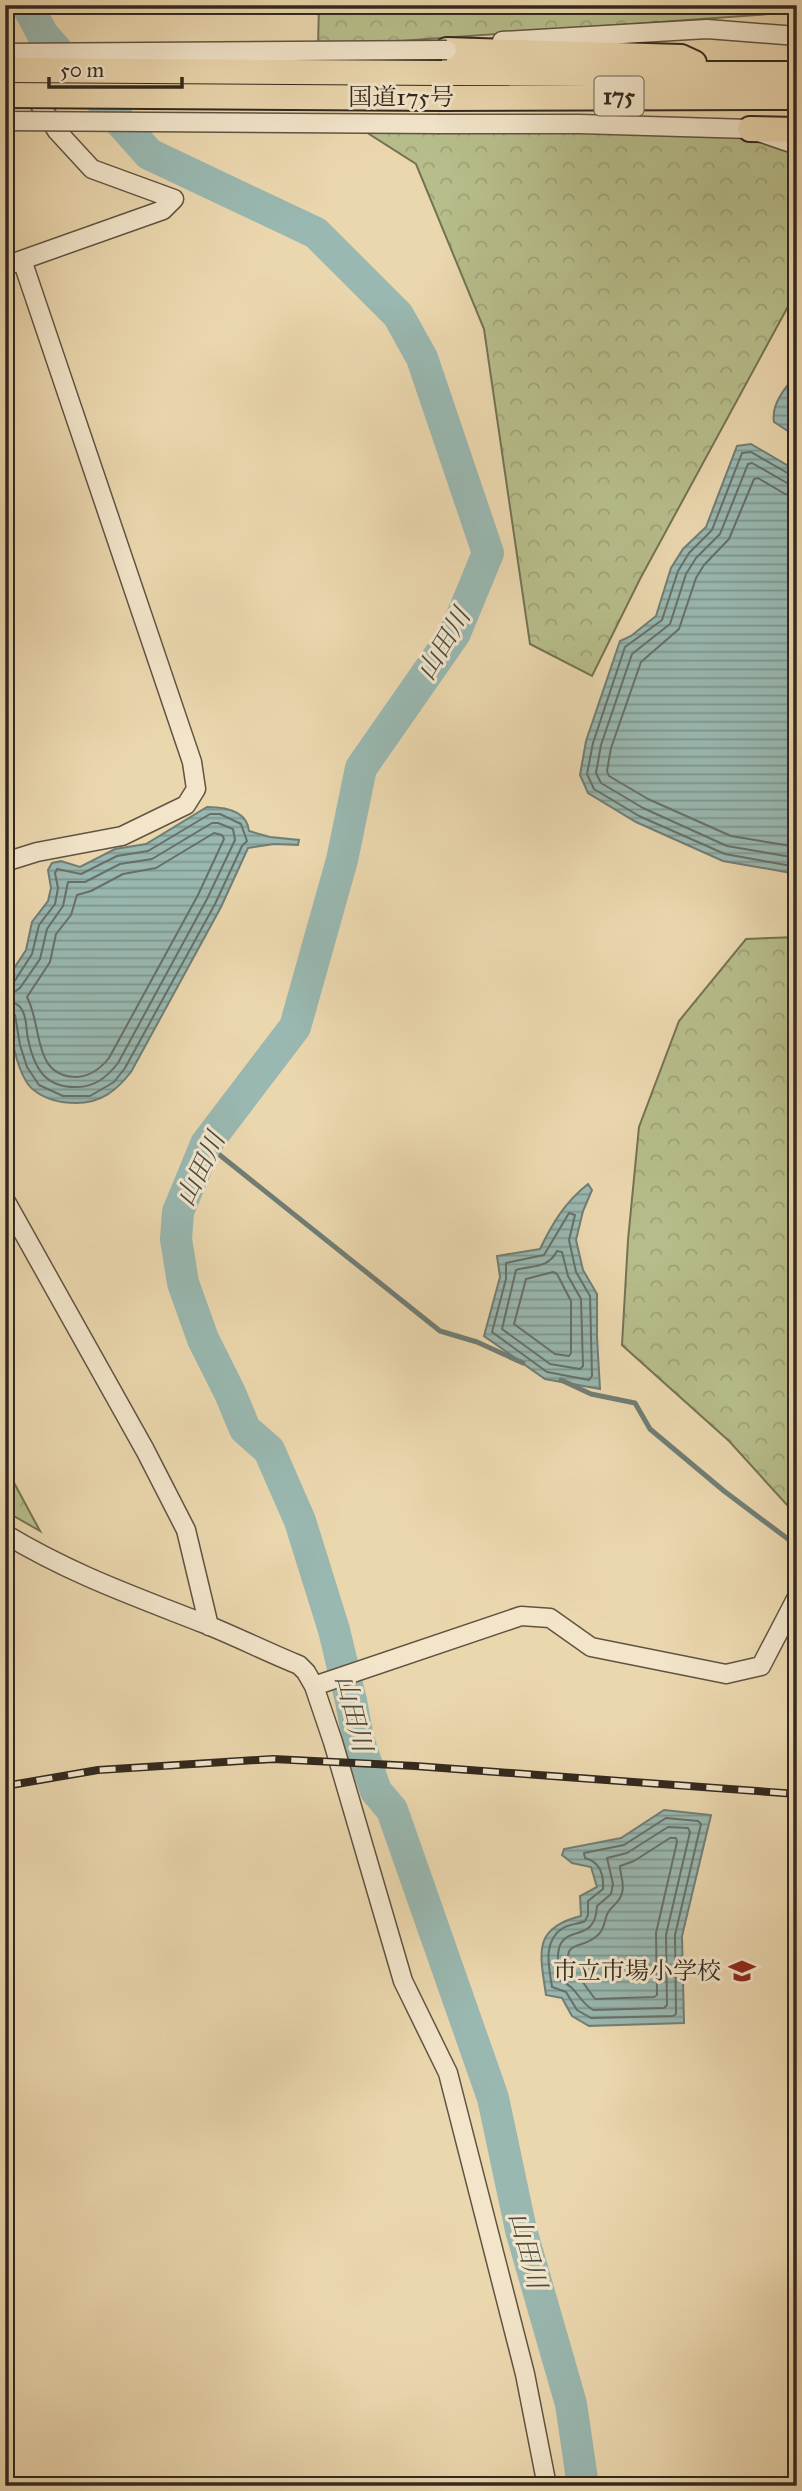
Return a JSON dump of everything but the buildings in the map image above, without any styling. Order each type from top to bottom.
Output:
[{"type":"highway","name":"国道175号","points":[[5,70],[445,62],[717,74],[797,74]]},
{"type":"highway","name":"国道175号","points":[[5,95],[797,97]]},
{"type":"highway","points":[[750,129],[797,130]]},
{"type":"street","points":[[5,52],[445,62],[502,41],[707,29],[797,36]]},
{"type":"street","points":[[5,52],[57,131],[92,169],[174,199],[163,210],[13,263],[187,749],[196,789],[186,805],[122,836],[37,852],[5,862]]},
{"type":"street","points":[[5,121],[579,124],[750,129],[797,145]]},
{"type":"street","points":[[5,1200],[145,1450],[186,1530],[209,1626]]},
{"type":"street","points":[[5,1534],[98,1583],[209,1626],[299,1665],[314,1686],[334,1742],[402,1980],[448,2073],[525,2374],[547,2486]]},
{"type":"street","points":[[314,1686],[521,1616],[550,1618],[591,1647],[726,1674],[761,1666],[797,1597]]},
{"type":"green space","points":[[319,5],[797,5],[797,12],[318,47]]},
{"type":"green space","points":[[366,132],[797,132],[797,290],[640,579],[592,676],[530,644],[484,329],[416,164]]},
{"type":"green space","points":[[797,937],[797,1516],[729,1441],[622,1345],[628,1240],[639,1127],[679,1021],[746,939]]},
{"type":"green space","points":[[5,1466],[40,1531],[5,1511]]},
{"type":"water","points":[[797,375],[797,437],[774,422],[774,416],[780,397]]},
{"type":"water","points":[[751,444],[797,471],[797,874],[723,861],[636,822],[588,793],[580,775],[586,741],[620,641],[631,636],[656,616],[671,568],[683,549],[706,527],[737,446]]},
{"type":"water","points":[[207,807],[221,808],[240,815],[249,831],[270,837],[299,840],[298,845],[274,844],[248,848],[221,907],[131,1072],[120,1085],[107,1095],[85,1102],[60,1102],[40,1094],[28,1084],[16,1057],[9,1024],[5,982],[26,950],[32,922],[48,901],[51,888],[48,870],[52,863],[61,861],[80,867],[115,849],[146,844]]},
{"type":"water","points":[[588,1184],[592,1190],[583,1211],[576,1240],[583,1270],[597,1294],[600,1389],[545,1379],[484,1336],[500,1277],[497,1256],[540,1249],[560,1214],[572,1198]]},
{"type":"water","points":[[664,1810],[711,1815],[682,1936],[684,2023],[589,2026],[572,2016],[562,1998],[546,1995],[542,1967],[543,1944],[547,1935],[565,1921],[581,1916],[580,1896],[597,1887],[591,1867],[572,1863],[562,1855],[564,1849],[621,1838]]},
{"type":"waterway","name":"山田川","points":[[27,5],[43,35],[149,154],[316,233],[398,315],[422,358],[488,553],[455,633],[361,768],[342,860],[295,1027],[206,1144],[178,1212],[176,1239],[183,1283],[203,1339],[245,1429],[269,1450],[300,1521],[334,1630],[358,1739],[376,1791],[392,1810],[493,2098],[521,2230],[571,2404],[583,2486]]},
{"type":"waterway","points":[[206,1144],[440,1331],[477,1342],[523,1363]]},
{"type":"waterway","points":[[561,1380],[591,1394],[635,1403],[650,1429],[724,1491],[796,1545]]},
{"type":"railway","points":[[5,1786],[98,1770],[273,1759],[415,1766],[797,1794]]},
{"type":"place","name":"市立市場小学校","points":[[742,1971]]}]
